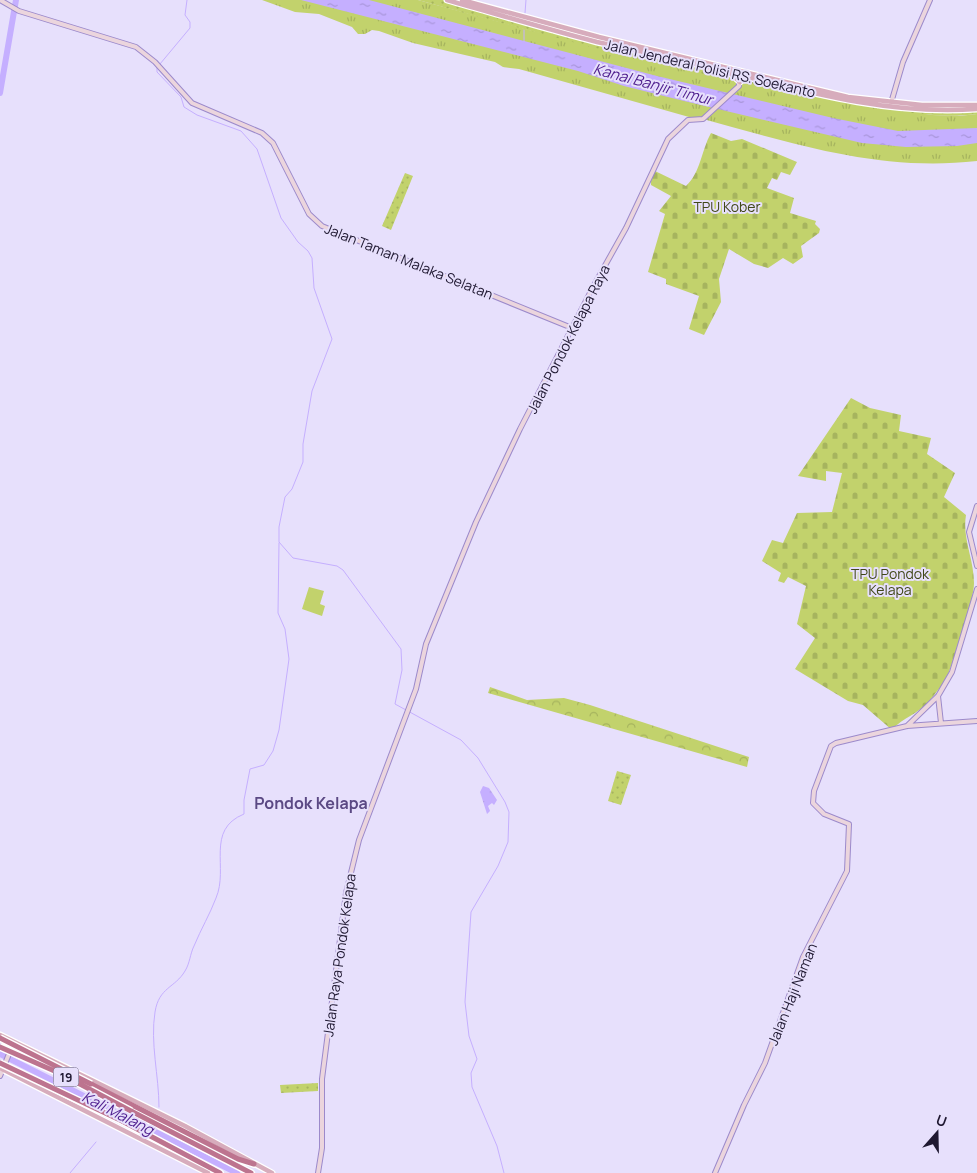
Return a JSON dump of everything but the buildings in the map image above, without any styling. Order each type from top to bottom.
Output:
[{"type":"highway","points":[[0,1036],[238,1159],[256,1165]]},
{"type":"highway","name":"19","points":[[0,1047],[59,1074],[251,1173]]},
{"type":"highway","name":"19","points":[[3,1063],[122,1121],[220,1173]]},
{"type":"main road","name":"Jalan Jenderal Polisi RS. Soekanto","points":[[447,0],[740,76],[890,104],[937,109],[977,107]]},
{"type":"main road","name":"Jalan Jenderal Polisi RS. Soekanto","points":[[462,0],[591,37],[737,69],[780,84]]},
{"type":"main road","points":[[726,72],[739,84]]},
{"type":"main road","points":[[0,1036],[14,1041],[160,1113],[272,1173]]},
{"type":"main road","points":[[1,1069],[208,1173]]},
{"type":"main road","points":[[256,1165],[265,1173]]},
{"type":"street","name":"Jalan Taman Malaka Selatan","points":[[0,0],[16,9],[130,45],[155,62],[196,105],[256,130],[270,140],[309,214],[322,226],[572,328]]},
{"type":"street","points":[[890,104],[903,62],[930,0]]},
{"type":"street","points":[[737,69],[740,76],[739,84]]},
{"type":"street","name":"Jalan Pondok Kelapa Raya","points":[[428,641],[446,592],[476,522],[572,328],[626,228],[668,139],[688,120],[699,121],[704,118],[739,84]]},
{"type":"street","points":[[977,506],[969,532],[977,566]]},
{"type":"street","points":[[907,726],[938,696],[954,667],[977,589]]},
{"type":"street","name":"Jalan Raya Pondok Kelapa","points":[[318,1173],[322,1148],[322,1079],[346,892],[359,840],[421,677],[428,641]]},
{"type":"street","points":[[938,696],[941,723]]},
{"type":"street","name":"Jalan Haji Naman","points":[[715,1173],[744,1105],[765,1063],[803,957],[847,871],[850,826],[844,821],[822,813],[813,803],[815,788],[831,746],[836,743],[907,726],[977,721]]},
{"type":"street","points":[[0,1076],[3,1063],[14,1041]]},
{"type":"green space","points":[[262,0],[418,0],[529,30],[803,95],[932,115],[959,116],[977,114],[977,161],[906,163],[838,154],[703,119],[695,121],[689,117],[519,69],[503,67],[495,62],[413,43],[379,31],[372,30],[365,34],[358,34],[352,27],[319,14],[295,12]]},
{"type":"green space","points":[[418,0],[447,0],[779,87],[906,108],[977,109],[977,114],[944,116],[911,113],[738,82],[630,57]]},
{"type":"green space","name":"TPU Kober","points":[[711,133],[731,141],[742,139],[797,162],[790,175],[781,172],[777,180],[772,178],[767,188],[794,198],[790,213],[816,221],[815,224],[820,229],[819,233],[801,246],[803,257],[793,264],[783,258],[768,268],[754,264],[729,249],[719,279],[721,302],[704,335],[689,329],[699,296],[666,284],[666,279],[648,272],[665,214],[659,211],[671,196],[651,185],[651,178],[655,171],[686,186],[698,168]]},
{"type":"green space","points":[[405,173],[413,176],[391,230],[382,226]]},
{"type":"green space","name":"TPU Pondok Kelapa","points":[[851,398],[870,408],[901,415],[899,431],[931,438],[927,454],[955,473],[944,497],[966,515],[965,524],[974,583],[964,628],[948,675],[926,705],[892,730],[863,705],[848,701],[795,669],[815,638],[797,624],[806,586],[788,577],[784,583],[778,581],[781,573],[762,561],[772,540],[783,543],[797,513],[832,512],[842,473],[826,471],[826,481],[798,476]]},
{"type":"green space","points":[[309,587],[324,591],[320,604],[325,606],[322,616],[302,609]]},
{"type":"green space","points":[[490,687],[527,700],[564,698],[590,705],[749,757],[747,767],[488,693]]},
{"type":"green space","points":[[617,771],[631,775],[621,805],[608,801]]},
{"type":"green space","points":[[318,1083],[318,1091],[281,1093],[280,1085]]},
{"type":"water","name":"Kanal Banjir Timur","points":[[301,0],[369,0],[657,76],[833,118],[898,131],[977,128],[977,143],[957,146],[906,147],[862,143],[624,86],[578,71]]},
{"type":"water","points":[[483,786],[489,788],[497,800],[494,805],[492,803],[488,806],[490,811],[487,814],[480,792]]},
{"type":"waterway","points":[[0,93],[16,0]]},
{"type":"waterway","points":[[160,64],[190,28],[190,22],[185,15],[187,0]]},
{"type":"waterway","points":[[525,13],[526,0]]},
{"type":"waterway","points":[[524,30],[524,42]]},
{"type":"waterway","points":[[157,67],[157,72],[181,97],[184,107],[197,115],[241,131],[257,149],[281,218],[312,258],[314,288],[332,339],[312,391],[303,444],[303,462],[292,489],[285,497],[279,527],[279,542],[293,558],[337,566],[343,570],[401,649],[402,670],[395,704],[461,740],[478,758],[505,802],[509,812],[508,842],[498,866],[471,912],[465,1002],[469,1036],[477,1059],[471,1073],[472,1087],[497,1146],[504,1173]]},
{"type":"waterway","points":[[159,1107],[154,1048],[154,1024],[157,1004],[160,997],[181,977],[187,968],[193,949],[216,898],[219,886],[221,840],[225,830],[232,821],[244,814],[244,800],[250,769],[264,765],[273,751],[279,730],[289,659],[285,629],[278,613],[279,543]]},
{"type":"waterway","name":"Kali Malang","points":[[0,1054],[237,1173]]},
{"type":"waterway","name":"Kali Malang","points":[[153,1130],[154,1125]]},
{"type":"waterway","points":[[70,1173],[96,1142]]},
{"type":"district","name":"Pondok Kelapa","points":[[311,803]]}]
